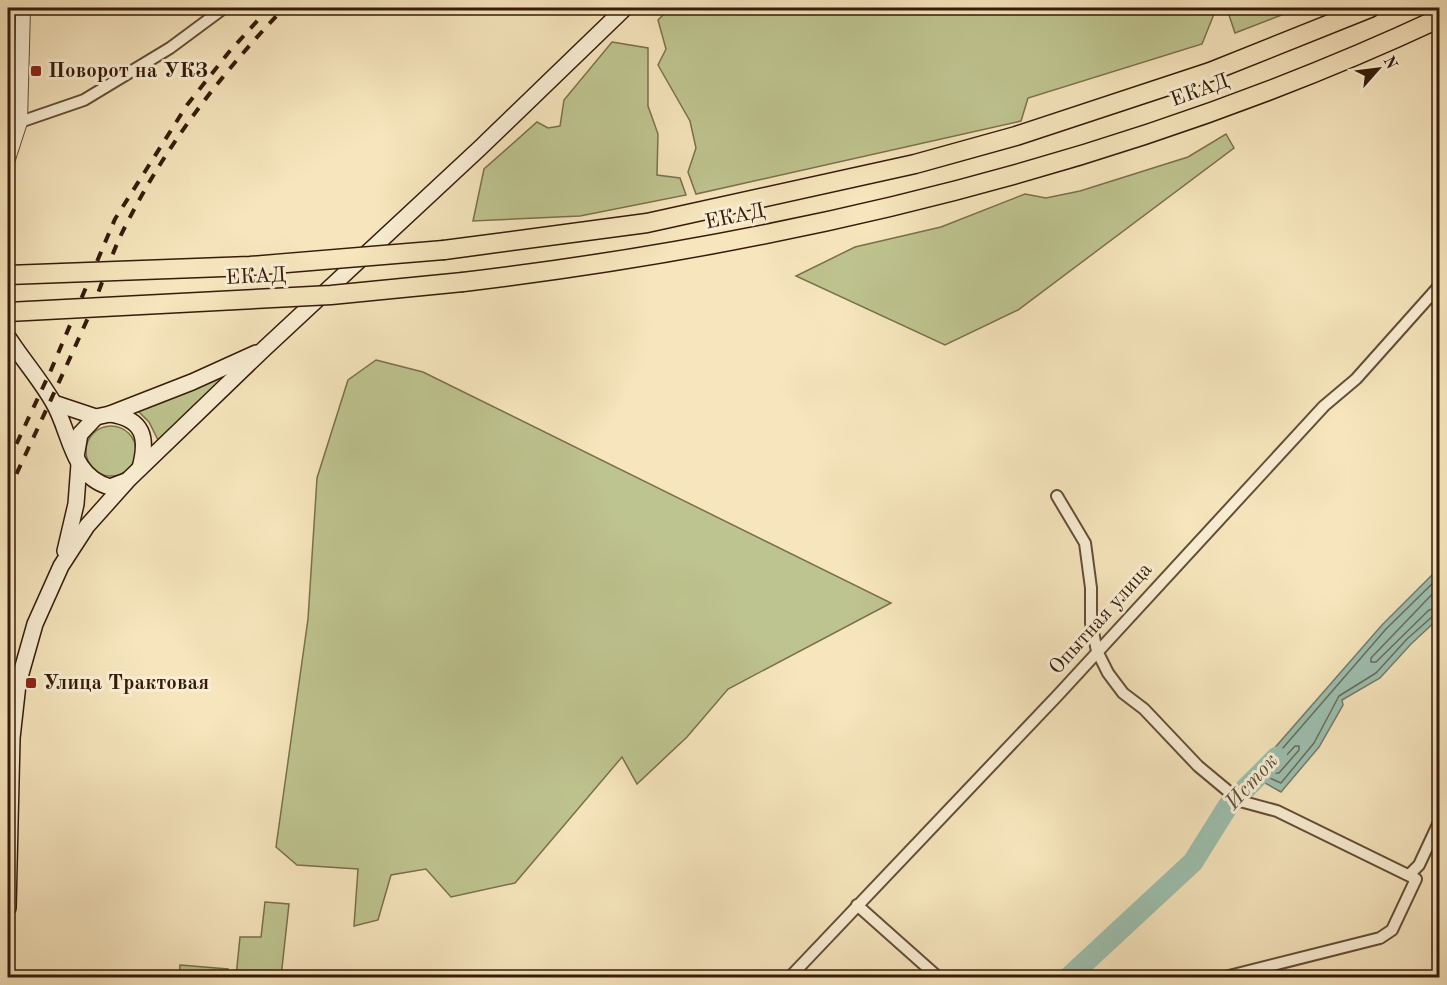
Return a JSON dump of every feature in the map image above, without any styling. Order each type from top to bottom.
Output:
[{"type":"highway","name":"ЕКАД","points":[[8,275],[250,266],[444,250],[647,223],[915,164],[1016,136],[1210,72],[1370,8]]},
{"type":"highway","name":"ЕКАД","points":[[8,312],[331,295],[593,266],[697,248],[859,214],[1018,175],[1138,137],[1304,78],[1440,18]]},
{"type":"main road","points":[[8,908],[12,738],[18,684],[35,624],[62,566],[87,526],[134,474],[625,8]]},
{"type":"main road","points":[[8,337],[54,403],[78,460],[99,484],[110,487],[134,474],[146,447],[143,435],[129,421],[54,403]]},
{"type":"main road","points":[[62,566],[76,504],[80,434],[103,415],[192,382],[264,349]]},
{"type":"street","points":[[8,159],[20,123],[23,8]]},
{"type":"street","points":[[20,123],[84,100],[170,48],[224,8]]},
{"type":"street","name":"Опытная улица","points":[[789,978],[1324,406],[1356,379],[1440,285]]},
{"type":"street","points":[[1056,496],[1085,543],[1091,588],[1091,623],[1097,651],[1107,673],[1123,693],[1240,801],[1277,811],[1413,877]]},
{"type":"street","points":[[1221,978],[1380,938],[1392,930],[1413,877],[1440,820]]},
{"type":"street","points":[[857,905],[939,978]]},
{"type":"green space","points":[[670,8],[1300,8],[1235,33],[1227,9],[1214,14],[1202,44],[1028,98],[1021,121],[696,194],[688,172],[696,148],[690,121],[658,65],[666,49],[658,20]]},
{"type":"green space","points":[[612,42],[648,48],[648,106],[658,134],[657,175],[680,178],[686,195],[580,216],[473,221],[484,169],[537,122],[548,128],[560,126],[564,100]]},
{"type":"green space","points":[[1226,134],[1234,148],[1018,310],[945,345],[796,276],[855,247],[941,227],[1025,194],[1046,198],[1080,191],[1188,157]]},
{"type":"green space","points":[[376,360],[423,372],[891,603],[728,689],[687,737],[637,784],[622,757],[515,883],[451,897],[426,869],[391,875],[378,920],[354,926],[358,869],[297,865],[276,847],[308,619],[317,478],[348,380]]},
{"type":"green space","points":[[230,373],[158,440],[149,422],[138,411]]},
{"type":"green space","points":[[111,426],[129,433],[136,451],[129,469],[111,476],[93,469],[86,451],[93,433]]},
{"type":"green space","points":[[265,902],[289,904],[281,977],[236,977],[240,937],[261,937]]},
{"type":"green space","points":[[180,965],[228,969],[227,977],[179,977]]},
{"type":"water","points":[[1439,568],[1439,618],[1380,678],[1342,700],[1343,705],[1319,747],[1281,792],[1251,775],[1382,625]]},
{"type":"waterway","name":"Исток","points":[[1068,978],[1193,862],[1228,806],[1277,757]]},
{"type":"railway","points":[[8,462],[51,370],[115,219],[187,105],[229,52],[269,8]]},
{"type":"railway","points":[[8,492],[91,311],[117,244],[143,193],[178,137],[218,83],[284,8]]},
{"type":"place","name":"Поворот на УКЗ","points":[[36,71]]},
{"type":"place","name":"Улица Трактовая","points":[[31,683]]}]
